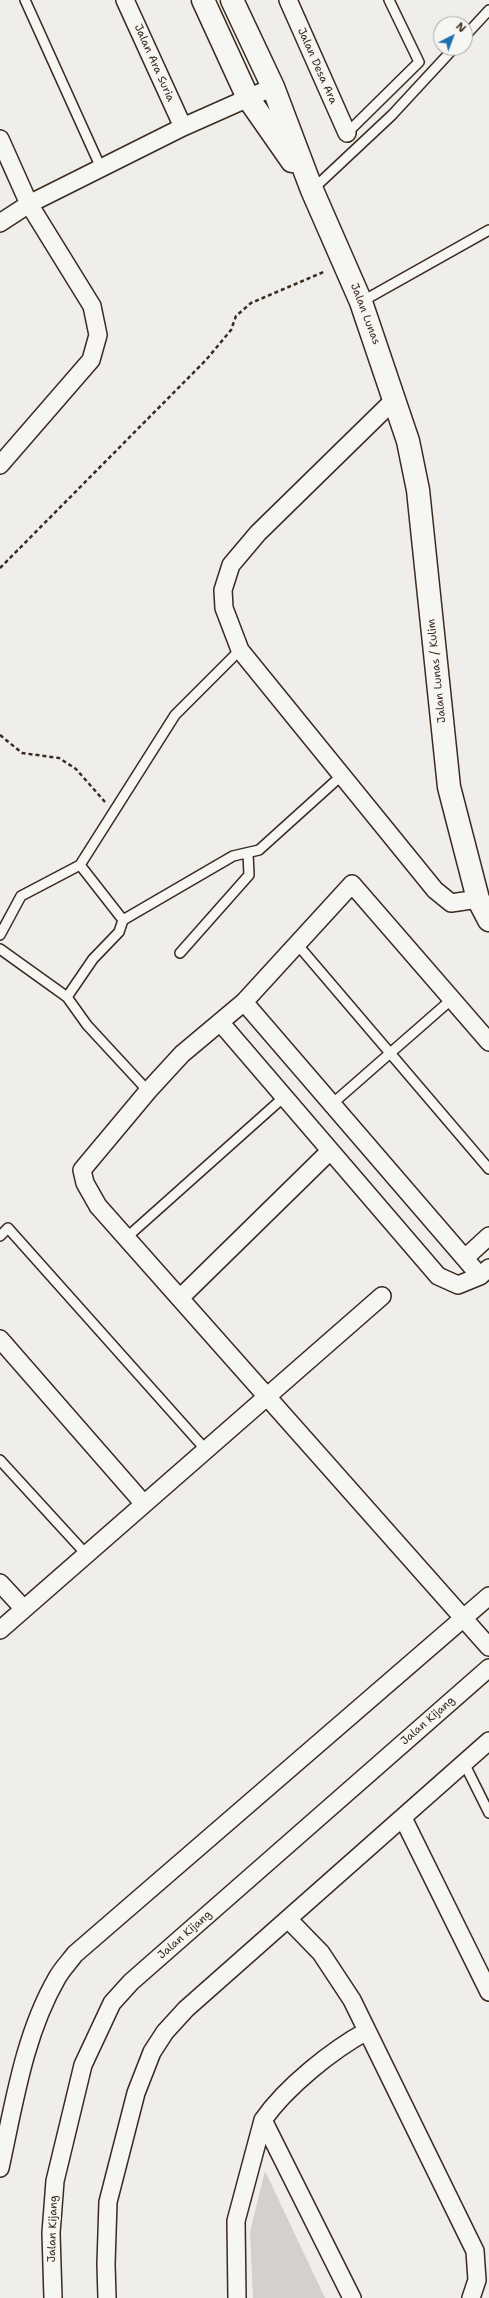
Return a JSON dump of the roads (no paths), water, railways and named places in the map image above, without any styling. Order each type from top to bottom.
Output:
[{"type":"main road","name":"Jalan Lunas","points":[[203,0],[248,98],[312,190]]},
{"type":"main road","name":"Jalan Lunas","points":[[232,0],[273,87],[312,190],[362,302],[408,441]]},
{"type":"main road","name":"Jalan Lunas / Kulim","points":[[408,441],[418,490],[449,787],[478,899],[489,920]]},
{"type":"street","name":"Jalan Ara Suria","points":[[125,0],[183,127]]},
{"type":"street","name":"Jalan Desa Ara","points":[[288,0],[347,133]]},
{"type":"street","points":[[0,223],[29,204],[183,127],[273,87]]},
{"type":"street","points":[[0,139],[29,204],[92,306],[98,335],[91,360],[0,465]]},
{"type":"street","points":[[395,399],[258,533],[231,565],[223,590],[224,608],[240,650],[435,890],[451,903],[478,899]]},
{"type":"street","points":[[489,1042],[352,884],[244,1002],[182,1054],[148,1090],[82,1170],[85,1183],[98,1206],[489,1647]]},
{"type":"street","points":[[220,1022],[438,1276],[458,1285],[484,1272],[464,1258],[244,1002]]},
{"type":"street","points":[[180,1298],[330,1151]]},
{"type":"street","points":[[464,1258],[489,1236]]},
{"type":"street","points":[[0,1630],[382,1296]]},
{"type":"street","points":[[0,1339],[144,1504]]},
{"type":"street","points":[[0,1583],[24,1609]]},
{"type":"street","points":[[0,2168],[26,2052],[45,2002],[57,1977],[75,1954],[489,1596]]},
{"type":"street","name":"Jalan Kijang","points":[[53,2298],[51,2233],[55,2181],[83,2065],[112,2004],[131,1982],[489,1668]]},
{"type":"street","points":[[107,2298],[106,2264],[108,2202],[136,2093],[152,2052],[165,2032],[186,2009],[489,1741]]},
{"type":"street","points":[[403,1818],[489,1992]]},
{"type":"street","points":[[288,1919],[321,1953],[352,2000],[475,2251],[477,2280],[471,2298]]},
{"type":"street","points":[[237,2298],[236,2221],[263,2120],[273,2106],[328,2056],[367,2031]]},
{"type":"street","points":[[263,2120],[352,2298]]},
{"type":"lane","points":[[25,0],[101,168]]},
{"type":"lane","points":[[347,133],[419,62],[389,0]]},
{"type":"lane","points":[[473,27],[489,10]]},
{"type":"lane","points":[[312,190],[392,115],[447,56]]},
{"type":"lane","points":[[362,302],[489,230]]},
{"type":"lane","points":[[0,935],[21,896],[80,865],[176,715],[240,650]]},
{"type":"lane","points":[[67,997],[93,959],[119,932],[123,920],[233,856],[259,850],[341,776]]},
{"type":"lane","points":[[180,952],[250,875],[248,853]]},
{"type":"lane","points":[[80,865],[123,920]]},
{"type":"lane","points":[[297,944],[489,1169]]},
{"type":"lane","points":[[0,949],[67,997],[87,1025],[148,1090]]},
{"type":"lane","points":[[332,1104],[452,999]]},
{"type":"lane","points":[[126,1238],[284,1096]]},
{"type":"lane","points":[[0,1236],[8,1228],[206,1450]]},
{"type":"lane","points":[[0,1460],[86,1554]]},
{"type":"lane","points":[[464,1763],[489,1812]]}]
